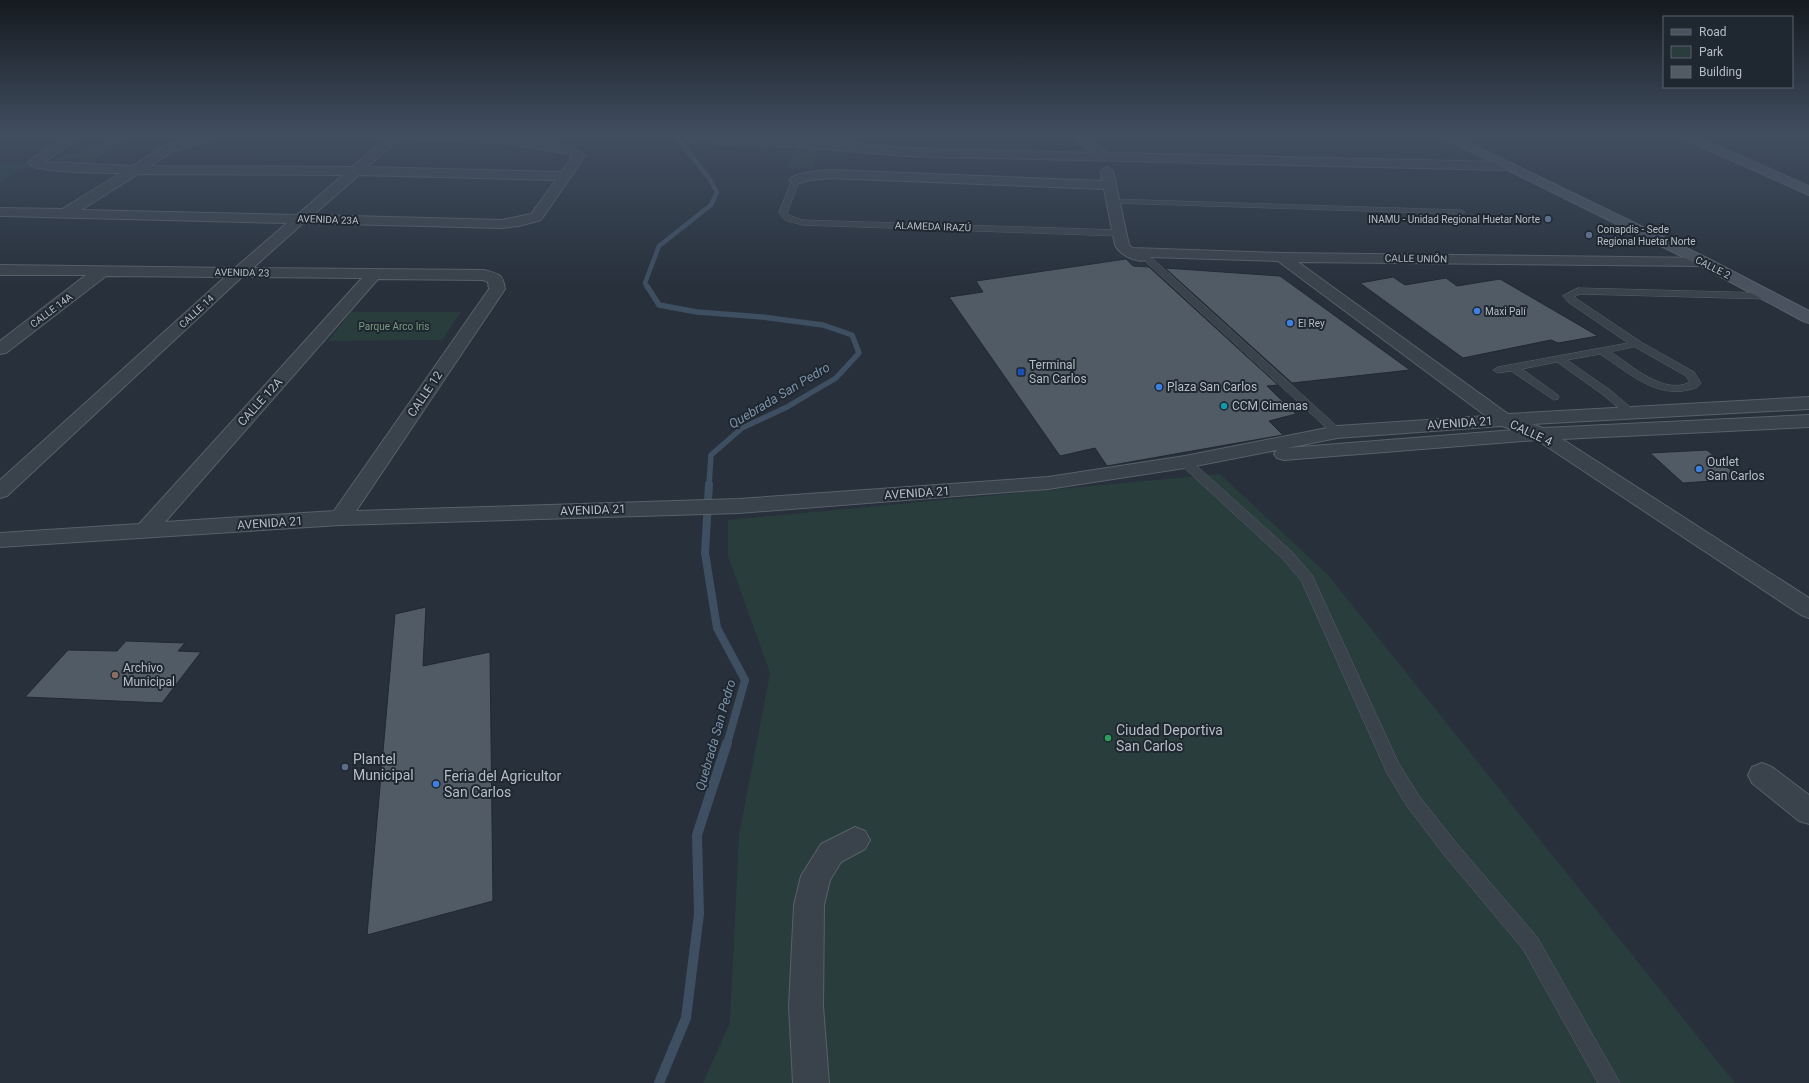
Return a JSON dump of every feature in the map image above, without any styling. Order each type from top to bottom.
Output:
[{"type":"main road","name":"CALLE 2","points":[[1546,186],[1702,261],[1809,318]]},
{"type":"main road","points":[[1797,186],[1809,191]]},
{"type":"street","points":[[66,213],[111,186]]},
{"type":"street","name":"CALLE 14","points":[[0,491],[238,272],[338,186]]},
{"type":"street","name":"AVENIDA 23A","points":[[0,212],[302,218],[502,224],[519,222],[536,217],[559,186]]},
{"type":"street","points":[[1110,186],[1122,245],[1131,252],[1149,260],[1167,264],[1299,269]]},
{"type":"street","name":"CALLE UNIÓN","points":[[1131,252],[1282,257],[1702,261]]},
{"type":"street","name":"CALLE 4","points":[[1282,257],[1504,420],[1541,434],[1809,609]]},
{"type":"street","name":"AVENIDA 23","points":[[0,270],[484,275]]},
{"type":"street","name":"CALLE 14A","points":[[0,349],[102,271]]},
{"type":"street","name":"CALLE 12A","points":[[145,531],[374,274]]},
{"type":"street","name":"CALLE 12","points":[[340,518],[497,289],[496,279],[484,275]]},
{"type":"street","name":"AVENIDA 21","points":[[0,540],[340,518],[739,506],[1048,483],[1185,462],[1337,432],[1504,420],[1809,403]]},
{"type":"street","name":"AVENIDA 21","points":[[1185,462],[1541,434],[1809,421]]},
{"type":"street","points":[[1762,775],[1809,812]]},
{"type":"street","points":[[811,1083],[806,1006],[809,905],[816,876],[831,853],[855,840]]},
{"type":"lane","name":"ALAMEDA IRAZÚ","points":[[794,186],[783,213],[788,218],[802,222],[1120,233]]},
{"type":"lane","points":[[1113,201],[1461,212]]},
{"type":"lane","points":[[1149,260],[1337,432]]},
{"type":"lane","points":[[1602,351],[1659,386],[1680,388],[1694,386],[1696,383],[1690,374],[1637,344],[1571,300],[1568,296],[1578,291],[1594,291],[1768,296]]},
{"type":"lane","points":[[1498,370],[1637,344]]},
{"type":"lane","points":[[1559,359],[1606,392],[1630,413]]},
{"type":"lane","points":[[1514,368],[1554,397]]},
{"type":"lane","points":[[1185,462],[1287,555],[1307,578],[1392,768],[1413,801],[1446,844],[1530,943],[1610,1083]]},
{"type":"green space","name":"Parque Arco Iris","points":[[351,312],[461,312],[442,340],[328,341]]},
{"type":"green space","name":"Ciudad Deportiva San Carlos","points":[[1220,474],[1328,575],[1735,1083],[703,1083],[730,1022],[739,835],[770,673],[728,556],[728,520]]},
{"type":"building","name":"Plaza San Carlos","points":[[1126,259],[1133,266],[1149,267],[1278,385],[1267,386],[1296,414],[1269,421],[1283,435],[1107,466],[1095,448],[1060,456],[949,297],[983,292],[976,281]]},
{"type":"building","name":"El Rey","points":[[1165,268],[1280,276],[1410,370],[1292,383]]},
{"type":"building","name":"Maxi Palí","points":[[1393,277],[1405,285],[1446,278],[1457,286],[1500,279],[1598,336],[1558,343],[1551,340],[1463,358],[1360,283]]},
{"type":"building","name":"Outlet San Carlos","points":[[1707,450],[1741,479],[1683,483],[1650,453]]},
{"type":"building","name":"Feria del Agricultor San Carlos","points":[[426,607],[423,666],[490,652],[493,901],[367,935],[395,614]]},
{"type":"building","name":"Archivo Municipal","points":[[126,641],[185,643],[178,651],[201,652],[162,703],[25,697],[68,650],[117,651]]},
{"type":"waterway","name":"Quebrada San Pedro","points":[[647,287],[645,283],[659,246],[711,205],[717,192],[713,186]]},
{"type":"waterway","name":"Quebrada San Pedro","points":[[647,286],[659,305],[697,312],[762,317],[823,325],[852,335],[859,353],[836,378],[787,407],[742,428],[711,455],[709,485]]},
{"type":"waterway","name":"Quebrada San Pedro","points":[[709,484],[705,553],[717,628],[745,680],[727,744]]},
{"type":"waterway","name":"Quebrada San Pedro","points":[[659,1083],[686,1018],[699,914],[697,835],[727,743]]},
{"type":"place","name":"INAMU - Unidad Regional Huetar Norte","points":[[1548,219]]},
{"type":"place","name":"Conapdis - Sede Regional Huetar Norte","points":[[1589,235]]},
{"type":"place","name":"Maxi Palí","points":[[1477,311]]},
{"type":"place","name":"El Rey","points":[[1290,323]]},
{"type":"place","name":"Terminal San Carlos","points":[[1021,372]]},
{"type":"place","name":"Plaza San Carlos","points":[[1159,387]]},
{"type":"place","name":"CCM Cimenas","points":[[1224,406]]},
{"type":"place","name":"Outlet San Carlos","points":[[1699,469]]},
{"type":"place","name":"Archivo Municipal","points":[[115,675]]},
{"type":"place","name":"Ciudad Deportiva San Carlos","points":[[1108,738]]},
{"type":"place","name":"Plantel Municipal","points":[[345,767]]},
{"type":"place","name":"Feria del Agricultor San Carlos","points":[[436,784]]}]
